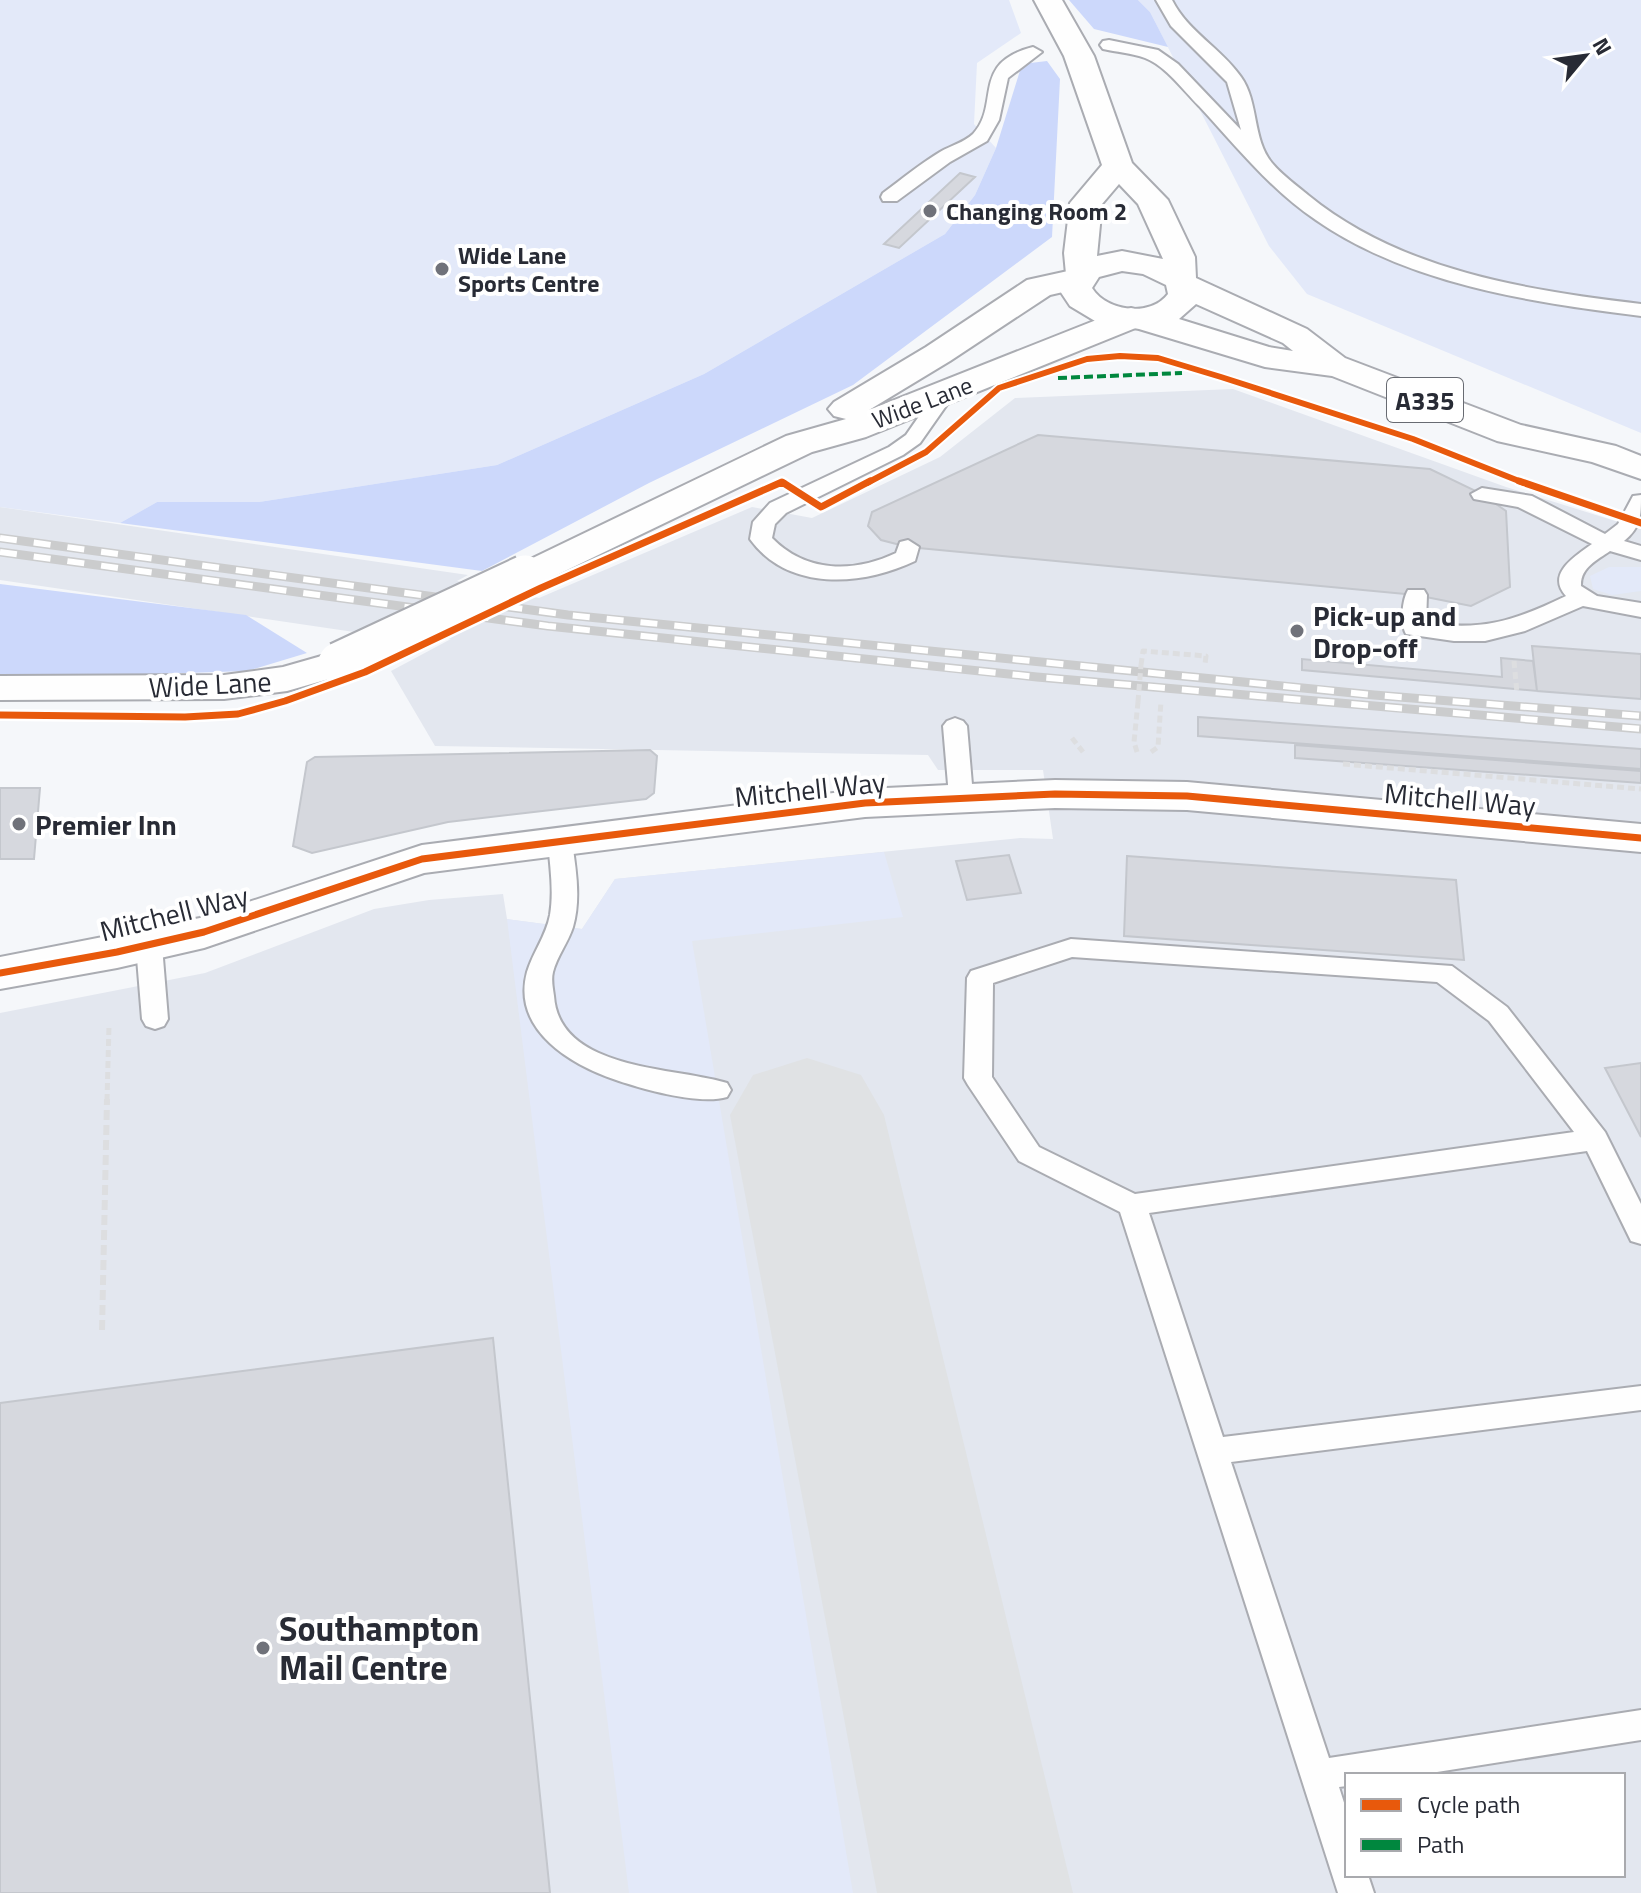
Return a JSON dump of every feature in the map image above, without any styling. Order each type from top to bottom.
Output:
[{"type":"street","points":[[1048,0],[1079,56],[1118,166],[1152,200],[1179,257],[1180,281]]},
{"type":"street","points":[[1118,166],[1086,203],[1078,297],[1098,312],[1136,318]]},
{"type":"street","name":"Wide Lane","points":[[0,688],[224,687],[287,679],[339,663],[799,444],[853,429],[1136,318],[1171,310],[1180,303],[1184,294],[1180,281],[1154,266],[1130,262],[1106,263],[1080,276],[1039,287],[938,354],[833,416],[799,444]]},
{"type":"street","name":"A335","points":[[1180,281],[1295,336],[1339,367]]},
{"type":"street","name":"A335","points":[[1136,318],[1265,357],[1339,367],[1510,433],[1603,454],[1641,468]]},
{"type":"street","name":"A335","points":[[1510,433],[1584,477],[1641,501]]},
{"type":"street","name":"Mitchell Way","points":[[0,973],[149,946],[233,924],[373,873],[422,859],[865,803],[961,796],[1187,796],[1641,838]]},
{"type":"lane","points":[[1164,0],[1169,15],[1226,66],[1241,90],[1260,160]]},
{"type":"lane","points":[[1109,45],[1152,54],[1172,68],[1312,211],[1397,257],[1552,300],[1641,310]]},
{"type":"lane","points":[[890,197],[948,154],[981,138],[994,109],[997,77],[1012,61],[1033,52]]},
{"type":"lane","points":[[908,547],[907,556],[890,566],[843,575],[792,564],[771,553],[761,539],[764,522],[778,508],[896,451],[913,439],[945,393]]},
{"type":"lane","points":[[1482,494],[1524,501],[1607,543],[1641,553]]},
{"type":"lane","points":[[1641,501],[1633,521],[1571,572],[1569,583],[1581,598],[1602,605],[1641,610]]},
{"type":"lane","points":[[1416,595],[1414,629],[1493,633],[1531,621],[1581,598]]},
{"type":"lane","points":[[955,726],[961,796]]},
{"type":"lane","points":[[560,842],[566,890],[560,926],[539,978],[544,1017],[562,1043],[621,1073],[717,1090]]},
{"type":"lane","points":[[149,946],[155,1019]]},
{"type":"lane","points":[[1595,1139],[1132,1205],[1029,1154],[978,1078],[980,978],[1071,948],[1443,973],[1498,1014],[1595,1139],[1641,1233]]},
{"type":"lane","points":[[1132,1205],[1345,1859]]},
{"type":"lane","points":[[1213,1451],[1641,1398]]},
{"type":"lane","points":[[1318,1775],[1641,1725]]},
{"type":"path","points":[[1134,742],[1143,651],[1206,656],[1205,664]]},
{"type":"path","points":[[1514,659],[1517,693]]},
{"type":"path","points":[[102,1330],[109,1025]]},
{"type":"shaded area","name":"Wide Lane Sports Centre","points":[[0,0],[1009,0],[1021,33],[977,63],[974,124],[996,148],[975,195],[945,234],[704,374],[497,465],[259,502],[157,502],[120,523],[0,507]]},
{"type":"shaded area","points":[[1069,0],[1138,0],[1150,12],[1168,47],[1094,29]]},
{"type":"shaded area","points":[[1138,0],[1641,0],[1641,433],[1307,294],[1269,246],[1150,12]]},
{"type":"shaded area","points":[[1047,61],[1060,79],[1052,237],[853,385],[649,483],[482,571],[120,523],[157,502],[259,502],[497,465],[704,374],[945,234],[975,195],[996,148],[1022,64]]},
{"type":"shaded area","points":[[1233,389],[1506,487],[1641,529],[1641,1893],[0,1893],[0,1013],[205,973],[374,909],[429,900],[503,894],[507,919],[582,929],[615,879],[1020,838],[1053,839],[1043,770],[938,770],[928,755],[435,746],[391,671],[451,639],[368,626],[354,632],[0,580],[0,507],[468,575],[457,581],[539,598],[752,507],[812,518],[940,457],[1015,398]]},
{"type":"shaded area","points":[[1609,567],[1641,567],[1641,591],[1612,595],[1593,589],[1590,576]]},
{"type":"shaded area","points":[[0,584],[246,615],[307,653],[247,671],[0,679]]},
{"type":"shaded area","points":[[884,852],[903,917],[692,941],[853,1893],[629,1893],[507,919],[582,929],[615,879]]},
{"type":"building","name":"Changing Room 2","points":[[960,173],[975,177],[899,248],[884,244]]},
{"type":"building","points":[[1038,435],[1430,469],[1482,494],[1506,511],[1510,587],[1471,606],[1416,595],[908,547],[881,540],[868,526],[872,512]]},
{"type":"building","points":[[1532,646],[1641,654],[1641,699],[1537,691]]},
{"type":"building","points":[[1501,658],[1533,661],[1537,691],[1302,670],[1302,659],[1502,677]]},
{"type":"building","points":[[1198,717],[1641,749],[1641,769],[1198,736]]},
{"type":"building","points":[[1295,745],[1641,771],[1641,783],[1295,758]]},
{"type":"building","points":[[650,750],[657,756],[654,793],[646,799],[448,822],[312,853],[293,846],[307,762],[315,757]]},
{"type":"building","name":"Premier Inn","points":[[0,788],[40,788],[34,859],[0,859]]},
{"type":"building","points":[[1009,855],[1021,893],[967,900],[956,861]]},
{"type":"building","points":[[1127,856],[1456,880],[1464,960],[1124,936]]},
{"type":"building","points":[[1641,1063],[1641,1137],[1605,1068]]},
{"type":"building","name":"Southampton Mail Centre","points":[[493,1338],[550,1893],[0,1893],[0,1403]]},
{"type":"taxiway","points":[[807,1115],[975,1893]]},
{"type":"railway","points":[[0,538],[568,615],[1374,695],[1641,716]]},
{"type":"railway","points":[[0,552],[548,626],[1037,677],[1641,729]]},
{"type":"marked path","points":[[1058,378],[1182,373]]},
{"type":"cycle path","points":[[0,715],[185,717],[238,714],[285,701],[365,672],[541,588],[782,482],[821,507],[926,452],[999,388],[1087,359],[1120,356],[1158,358],[1413,439],[1551,494],[1641,523]]},
{"type":"cycle path","points":[[0,973],[175,940],[256,916],[422,859],[865,803],[1055,794],[1187,796],[1641,838]]},
{"type":"place","name":"Changing Room 2","points":[[930,211]]},
{"type":"place","name":"Wide Lane Sports Centre","points":[[442,269]]},
{"type":"place","name":"Pick-up and Drop-off","points":[[1297,631]]},
{"type":"place","name":"Premier Inn","points":[[19,824]]},
{"type":"place","name":"Southampton Mail Centre","points":[[263,1648]]}]
